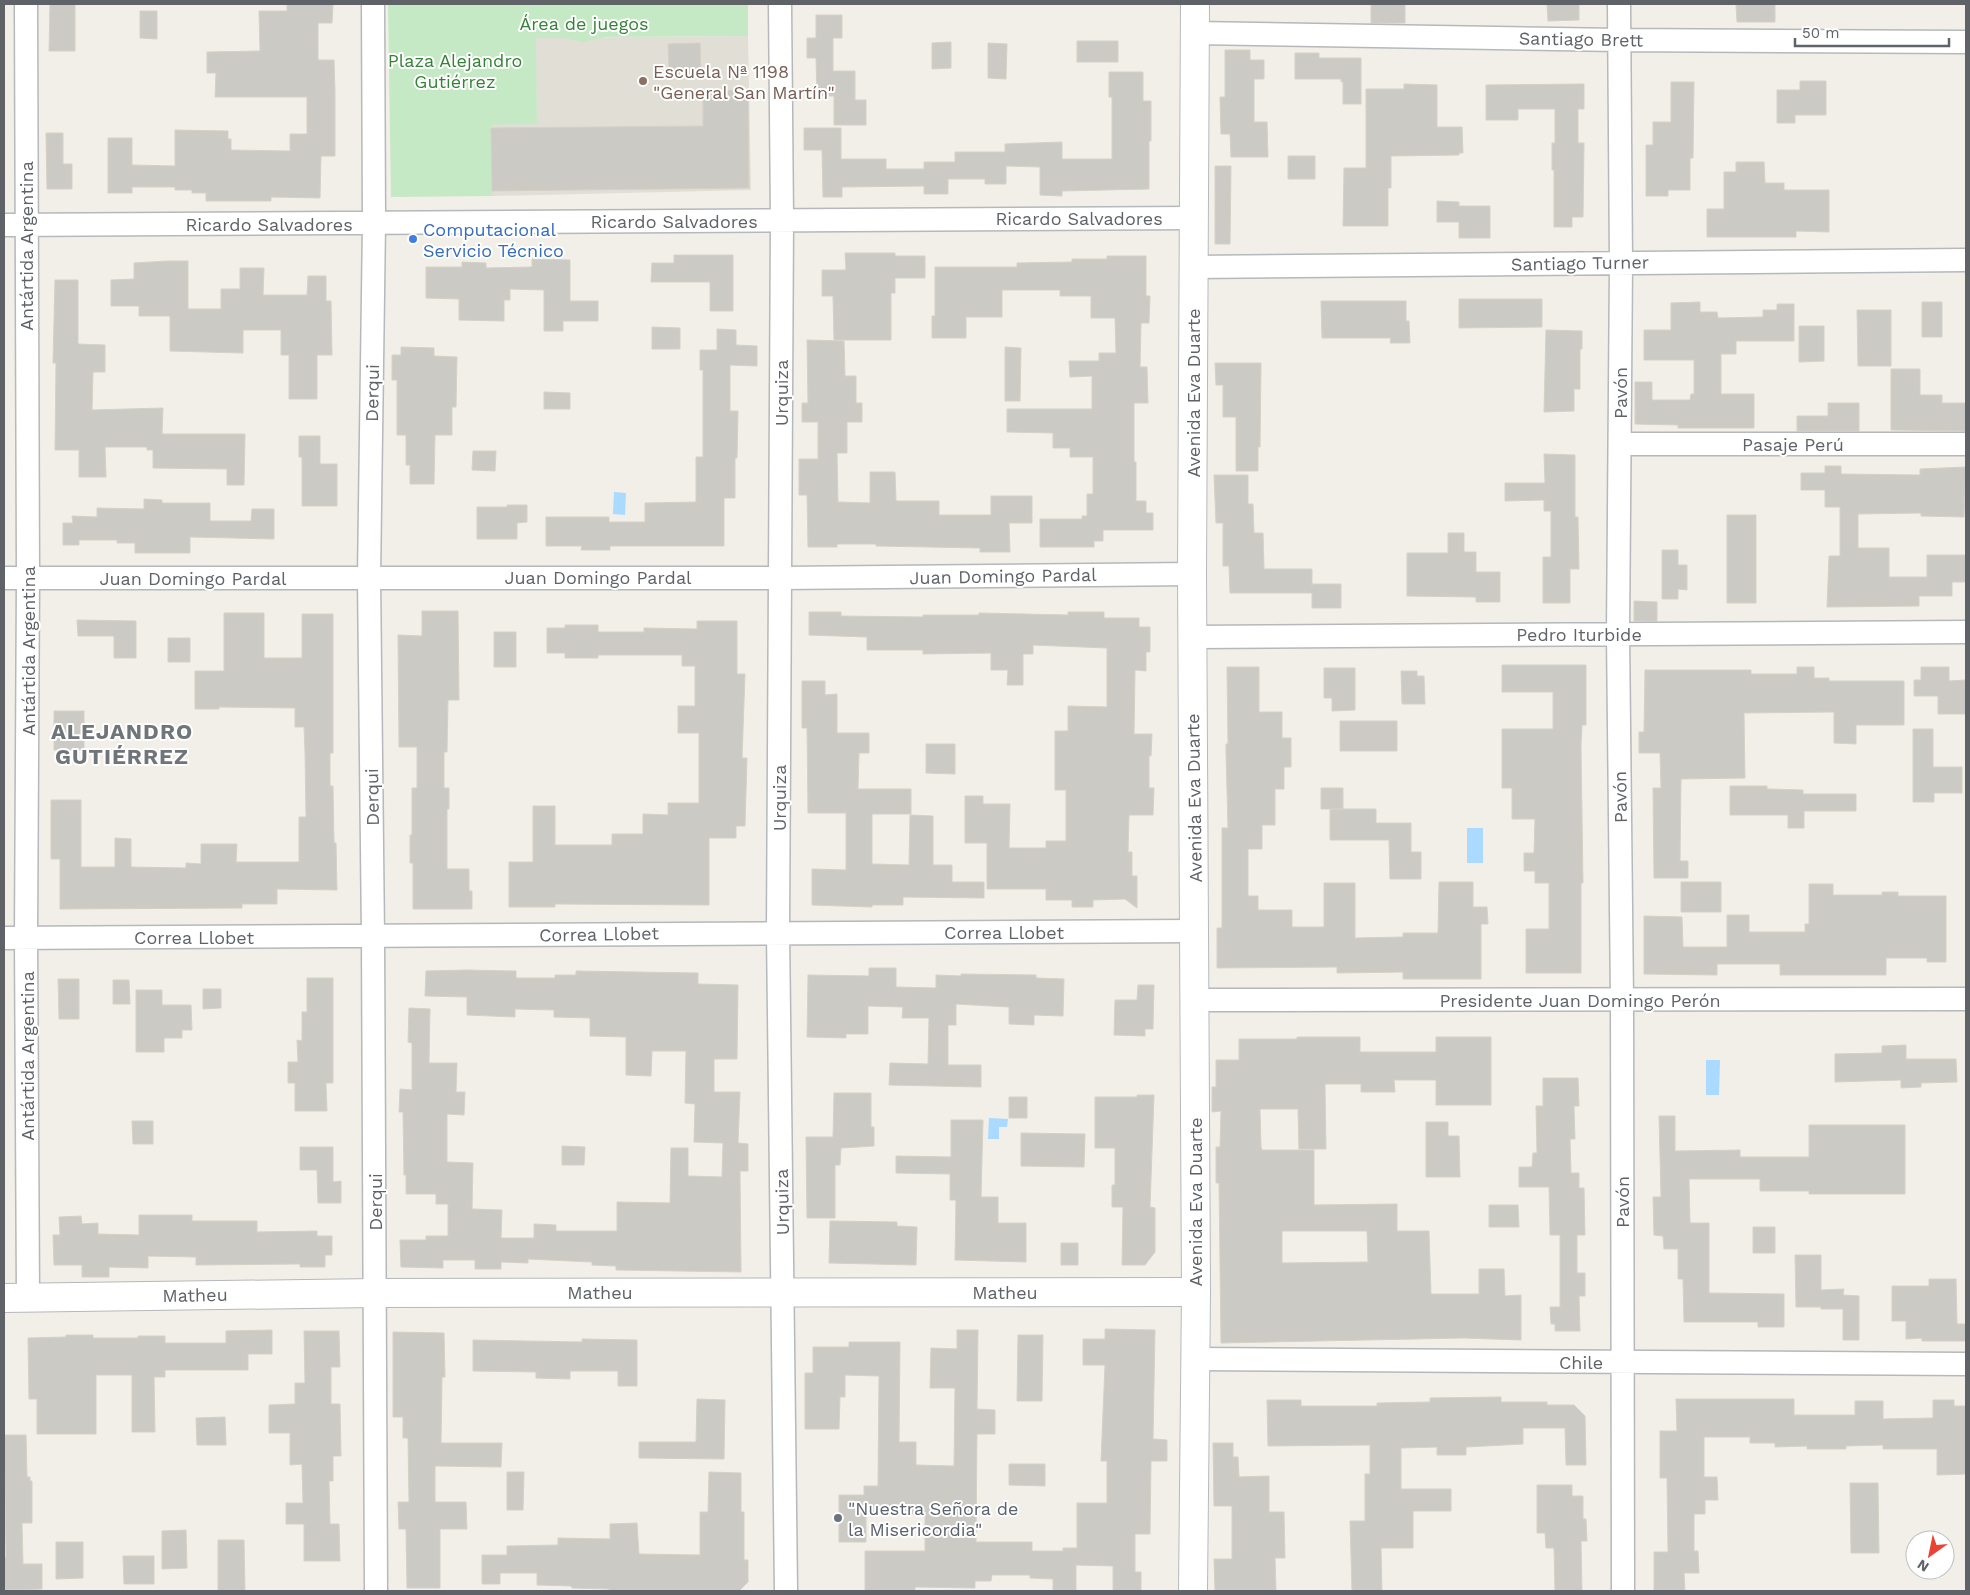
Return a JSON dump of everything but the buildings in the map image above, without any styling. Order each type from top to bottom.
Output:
[{"type":"main road","name":"Avenida Eva Duarte","points":[[1193,1591],[1196,1292],[1192,637],[1195,4]]},
{"type":"main road","name":"Matheu","points":[[16,1298],[375,1293],[1196,1292]]},
{"type":"street","name":"Antártida Argentina","points":[[16,1298],[26,938],[28,578],[15,225],[26,4]]},
{"type":"street","name":"Derqui","points":[[373,4],[374,223],[370,577],[374,937],[376,1591]]},
{"type":"street","name":"Urquiza","points":[[780,4],[782,220],[778,932],[786,1591]]},
{"type":"street","name":"Pavón","points":[[1619,4],[1621,263],[1618,634],[1622,1000],[1623,1591]]},
{"type":"street","name":"Santiago Brett","points":[[1195,33],[1619,40],[1966,42]]},
{"type":"street","name":"Ricardo Salvadores","points":[[15,225],[1194,218]]},
{"type":"street","name":"Santiago Turner","points":[[1194,267],[1966,260]]},
{"type":"street","name":"Pasaje Perú","points":[[1620,444],[1966,444]]},
{"type":"street","name":"Juan Domingo Pardal","points":[[4,578],[781,578],[1192,574]]},
{"type":"street","name":"Pedro Iturbide","points":[[1192,637],[1966,632]]},
{"type":"street","name":"Correa Llobet","points":[[4,938],[1195,931]]},
{"type":"street","name":"Presidente Juan Domingo Perón","points":[[1194,1000],[1966,999]]},
{"type":"street","name":"Chile","points":[[1195,1359],[1966,1364]]},
{"type":"shaded area","name":"Escuela Nª 1198 \"General San Martín\"","points":[[748,36],[751,190],[492,196],[490,125],[537,124],[535,38]]},
{"type":"green space","name":"Plaza Alejandro Gutiérrez","points":[[388,4],[748,4],[748,36],[606,37],[583,42],[565,38],[536,38],[537,124],[491,125],[492,196],[391,197]]},
{"type":"water","points":[[614,492],[626,493],[625,515],[613,514]]},
{"type":"water","points":[[1467,828],[1483,828],[1483,863],[1467,863]]},
{"type":"water","points":[[1706,1060],[1720,1060],[1719,1095],[1706,1095]]},
{"type":"water","points":[[989,1118],[1008,1119],[1007,1127],[999,1127],[999,1139],[988,1139]]},
{"type":"place","name":"Escuela Nª 1198 \"General San Martín\"","points":[[643,81]]},
{"type":"place","name":"Computacional Servicio Técnico","points":[[413,239]]},
{"type":"place","name":"\"Nuestra Señora de la Misericordia\"","points":[[838,1518]]},
{"type":"district","name":"ALEJANDRO GUTIÉRREZ","points":[[122,744]]},
{"type":"park label","name":"Área de juegos","points":[[584,23]]}]
